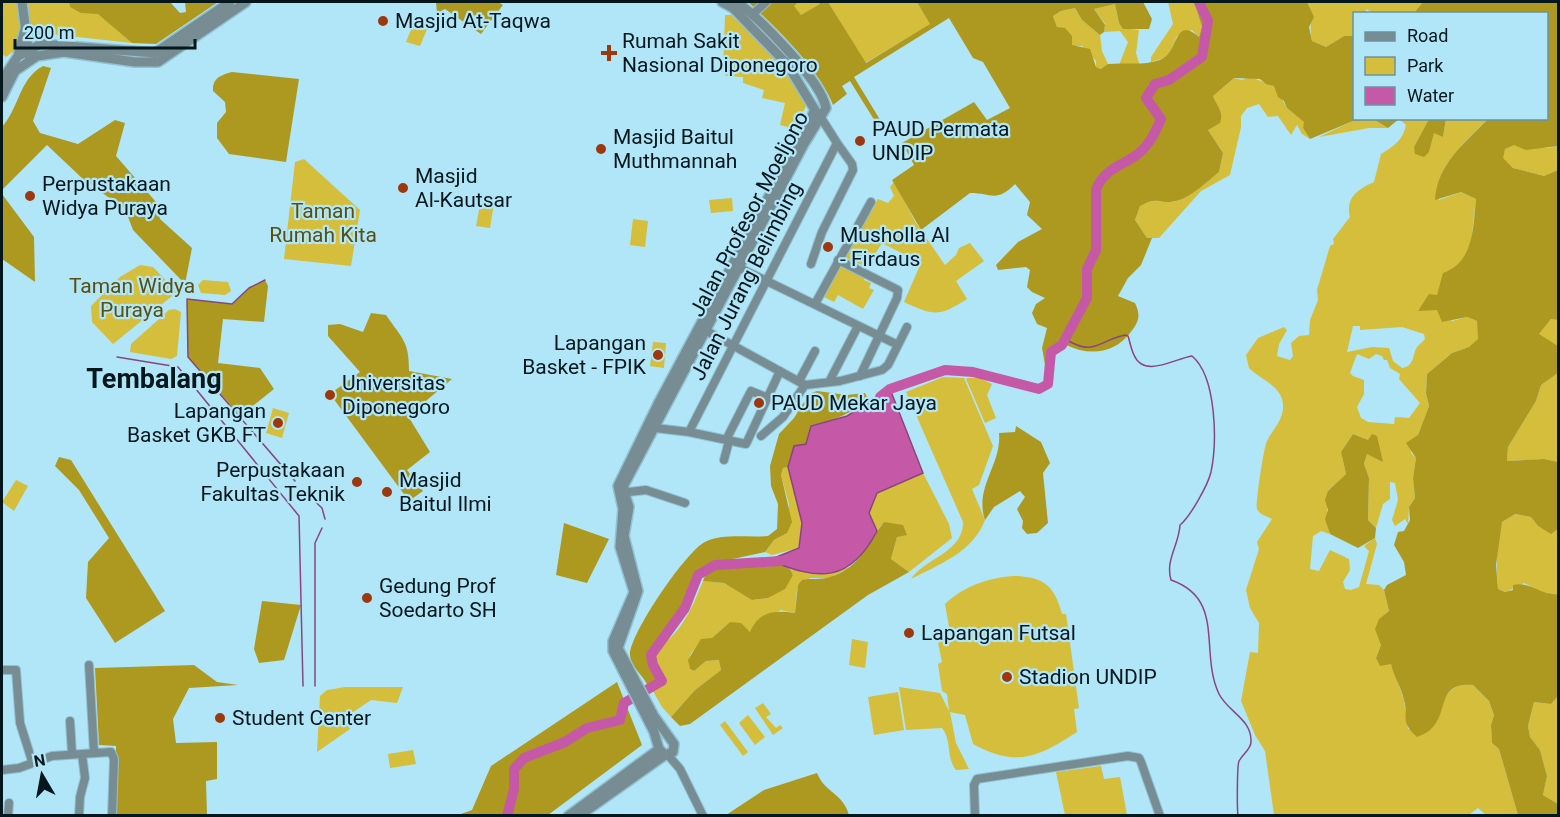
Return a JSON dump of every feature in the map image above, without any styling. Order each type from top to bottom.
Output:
[{"type":"street","points":[[22,2],[30,60]]},
{"type":"street","points":[[25,30],[49,43],[155,53],[230,2]]},
{"type":"street","points":[[2,97],[15,71],[30,60],[49,52],[135,62],[158,62],[246,2]]},
{"type":"street","points":[[722,2],[733,8],[787,63],[852,164],[853,170],[822,232],[811,264]]},
{"type":"street","name":"Jalan Profesor Moeljono","points":[[737,2],[772,33],[820,94],[826,106],[818,113]]},
{"type":"street","points":[[752,15],[766,2]]},
{"type":"street","points":[[18,57],[25,30]]},
{"type":"street","points":[[2,80],[18,57],[28,50],[49,43]]},
{"type":"street","points":[[703,816],[666,753],[652,719],[620,659],[617,643],[638,591],[621,536],[623,508],[618,486],[659,402],[703,329],[818,113]]},
{"type":"street","name":"Jalan Jurang Belimbing","points":[[689,432],[837,144]]},
{"type":"street","points":[[815,304],[871,202]]},
{"type":"street","points":[[838,260],[898,290],[897,298],[860,376]]},
{"type":"street","points":[[737,267],[898,345]]},
{"type":"street","points":[[829,382],[858,326]]},
{"type":"street","points":[[703,329],[802,383],[840,381],[886,367],[907,327]]},
{"type":"street","name":"Jalan Profesor Moeljono","points":[[620,493],[655,428],[703,329]]},
{"type":"street","points":[[761,436],[783,417],[802,383],[815,351]]},
{"type":"street","points":[[655,428],[689,432],[746,444],[780,371]]},
{"type":"street","points":[[724,460],[728,440],[751,391],[768,399]]},
{"type":"street","points":[[620,493],[646,490],[685,503]]},
{"type":"street","points":[[89,665],[94,752]]},
{"type":"street","points":[[2,670],[16,670],[20,723],[32,761]]},
{"type":"street","points":[[652,719],[669,739],[663,740],[666,753]]},
{"type":"street","points":[[70,721],[72,753]]},
{"type":"street","points":[[2,770],[19,768],[32,761],[72,753],[109,751],[113,756],[112,816]]},
{"type":"street","points":[[568,816],[666,753]]},
{"type":"street","points":[[579,816],[666,753]]},
{"type":"street","points":[[79,816],[80,797],[85,778],[82,754]]},
{"type":"street","points":[[975,816],[974,785],[977,779],[1128,756],[1139,758],[1160,816]]},
{"type":"street","points":[[8,816],[9,803]]},
{"type":"green space","points":[[2,2],[69,2],[70,7],[98,13],[132,43],[50,34],[22,45],[6,57],[2,54]]},
{"type":"green space","points":[[798,2],[819,2],[821,4],[801,15],[793,6]]},
{"type":"green space","points":[[828,2],[917,2],[931,24],[865,63]]},
{"type":"green space","points":[[1168,2],[1194,2],[1202,27],[1199,37],[1192,30],[1177,36],[1168,57],[1151,62],[1151,57],[1173,24]]},
{"type":"green space","points":[[1307,2],[1423,2],[1415,12],[1371,12],[1366,9],[1366,12],[1353,12],[1353,36],[1344,36],[1326,47],[1312,41],[1310,11]]},
{"type":"green space","points":[[1115,4],[1119,23],[1123,28],[1139,30],[1136,53],[1140,66],[1119,65],[1128,42],[1120,31],[1104,32],[1105,24],[1094,9]]},
{"type":"green space","points":[[1075,8],[1082,20],[1100,35],[1102,51],[1108,64],[1102,69],[1096,67],[1096,61],[1082,46],[1072,46],[1057,27],[1053,16],[1061,11]]},
{"type":"green space","points":[[725,15],[731,15],[780,60],[807,104],[795,129],[780,125],[785,103],[762,98],[764,90],[743,83],[743,77],[726,76],[723,71]]},
{"type":"green space","points":[[416,17],[430,22],[420,46],[406,42]]},
{"type":"green space","points":[[1250,77],[1274,86],[1287,108],[1305,122],[1303,128],[1310,139],[1302,134],[1297,125],[1291,135],[1278,116],[1268,117],[1259,104],[1247,108],[1241,116],[1241,127],[1230,175],[1201,191],[1159,238],[1147,238],[1135,220],[1140,206],[1152,201],[1177,201],[1219,172],[1223,153],[1208,130],[1216,104],[1213,96],[1234,78],[1242,80]]},
{"type":"green space","points":[[1375,120],[1388,128],[1369,128],[1319,137],[1353,121]]},
{"type":"green space","points":[[1400,120],[1428,120],[1414,147],[1429,152],[1434,132],[1443,137],[1446,120],[1487,120],[1453,155],[1441,177],[1438,188],[1439,200],[1461,192],[1476,199],[1471,243],[1465,258],[1453,270],[1437,295],[1418,310],[1437,310],[1452,321],[1467,317],[1477,321],[1479,340],[1469,347],[1452,353],[1427,374],[1426,393],[1429,406],[1411,453],[1416,458],[1413,478],[1415,498],[1409,507],[1408,524],[1405,519],[1395,526],[1392,520],[1398,500],[1395,483],[1390,482],[1390,499],[1383,504],[1376,528],[1368,520],[1369,478],[1364,464],[1367,454],[1376,457],[1368,440],[1353,434],[1341,452],[1346,474],[1328,491],[1327,518],[1330,534],[1321,531],[1313,536],[1310,569],[1319,571],[1330,550],[1349,559],[1350,570],[1343,582],[1345,589],[1351,590],[1359,587],[1369,551],[1364,546],[1375,538],[1377,544],[1366,584],[1379,585],[1384,590],[1389,611],[1384,615],[1381,645],[1376,658],[1391,664],[1404,700],[1408,729],[1431,729],[1449,692],[1462,685],[1472,684],[1489,701],[1494,715],[1491,725],[1492,743],[1499,749],[1518,815],[1486,815],[1478,808],[1467,816],[1274,815],[1265,751],[1255,735],[1241,701],[1250,652],[1258,653],[1259,623],[1250,608],[1246,590],[1259,549],[1257,542],[1272,519],[1257,509],[1260,475],[1267,441],[1279,422],[1283,405],[1277,390],[1249,368],[1246,355],[1258,338],[1284,327],[1287,330],[1279,344],[1277,356],[1290,360],[1293,356],[1291,343],[1299,336],[1309,335],[1310,320],[1318,300],[1317,290],[1330,246],[1334,244],[1333,239],[1350,217],[1351,199],[1358,191],[1374,182],[1381,154],[1403,135],[1406,125]],"holes":[[[1353,326],[1360,326],[1360,330],[1402,327],[1424,334],[1425,339],[1417,347],[1411,363],[1402,368],[1393,361],[1389,348],[1372,347],[1347,352]],[[1357,354],[1369,359],[1376,354],[1387,360],[1390,368],[1400,374],[1399,379],[1420,403],[1409,418],[1395,417],[1394,424],[1368,422],[1361,418],[1357,407],[1364,394],[1364,380],[1350,373]]]},
{"type":"green space","points":[[1514,144],[1548,148],[1558,146],[1558,170],[1544,176],[1513,168],[1502,158],[1505,149]]},
{"type":"green space","name":"Taman Rumah Kita","points":[[304,159],[360,210],[351,266],[284,259],[295,162]]},
{"type":"green space","points":[[894,182],[916,223],[945,265],[956,255],[959,248],[970,243],[984,261],[956,281],[967,299],[943,312],[930,312],[904,302],[921,263],[882,243],[867,267],[843,257],[878,199],[888,203],[894,196],[890,187]]},
{"type":"green space","points":[[732,198],[733,211],[711,213],[709,200]]},
{"type":"green space","points":[[481,200],[494,202],[490,228],[476,226]]},
{"type":"green space","points":[[633,219],[648,221],[645,247],[630,245]]},
{"type":"green space","points":[[838,264],[866,276],[864,280],[871,283],[869,288],[874,290],[863,309],[838,295],[834,302],[824,297]]},
{"type":"green space","name":"Taman Widya Puraya","points":[[140,265],[153,267],[177,292],[113,344],[92,322],[91,306],[120,277]]},
{"type":"green space","points":[[203,280],[228,282],[231,291],[225,295],[201,293],[198,285]]},
{"type":"green space","points":[[175,309],[181,312],[177,356],[171,359],[130,352],[131,344],[169,310]]},
{"type":"green space","points":[[1551,319],[1558,320],[1558,346],[1538,335]]},
{"type":"green space","name":"Lapangan Basket - FPIK","points":[[653,342],[666,343],[664,368],[650,366]]},
{"type":"green space","points":[[1558,373],[1558,462],[1544,459],[1507,461],[1508,447],[1536,401],[1541,385]]},
{"type":"green space","points":[[943,377],[964,378],[993,446],[979,485],[972,489],[985,520],[980,531],[964,549],[911,579],[925,565],[951,548],[957,541],[963,522],[906,392]]},
{"type":"green space","points":[[980,378],[992,384],[987,395],[996,418],[985,423],[966,379]]},
{"type":"green space","name":"Lapangan Basket GKB FT","points":[[273,408],[289,413],[282,438],[266,433]]},
{"type":"green space","points":[[788,467],[802,523],[799,548],[772,555],[765,552],[774,540],[787,533],[789,504],[781,475],[783,468]]},
{"type":"green space","points":[[923,473],[949,524],[952,538],[909,572],[891,559],[897,537],[884,522],[877,531],[869,513],[877,493]]},
{"type":"green space","points":[[16,480],[28,486],[14,511],[2,502]]},
{"type":"green space","points":[[1515,514],[1531,517],[1538,526],[1551,533],[1558,529],[1558,594],[1548,595],[1524,583],[1506,592],[1498,589],[1497,556],[1502,522]]},
{"type":"green space","points":[[851,567],[830,578],[810,578],[797,589],[795,613],[781,610],[754,624],[751,632],[730,622],[694,650],[689,662],[690,669],[694,671],[706,661],[720,660],[721,670],[695,690],[671,717],[662,707],[653,691],[666,682],[662,671],[655,663],[657,649],[680,627],[703,581],[724,583],[753,600],[768,598],[793,575],[790,569],[821,574]]},
{"type":"green space","name":"Stadion UNDIP","points":[[1013,576],[1033,578],[1046,584],[1055,596],[1062,614],[1066,614],[1079,708],[1074,709],[1077,732],[1039,753],[1015,757],[1002,756],[973,744],[965,715],[950,712],[956,743],[969,769],[956,770],[942,728],[906,730],[899,687],[940,693],[949,711],[947,694],[942,691],[938,664],[942,662],[938,643],[951,638],[945,604],[960,592],[977,584]]},
{"type":"green space","points":[[852,639],[868,642],[865,668],[849,665]]},
{"type":"green space","points":[[345,687],[403,687],[397,703],[371,700],[343,719],[350,729],[317,752],[320,696],[327,690]]},
{"type":"green space","points":[[898,692],[904,730],[874,735],[868,697]]},
{"type":"green space","points":[[1558,696],[1558,804],[1543,795],[1547,776],[1540,750],[1530,737],[1528,726],[1534,702],[1551,704]]},
{"type":"green space","points":[[763,703],[771,714],[766,717],[776,728],[780,725],[783,728],[773,735],[755,708]]},
{"type":"green space","points":[[748,715],[765,737],[755,745],[739,723]]},
{"type":"green space","points":[[725,721],[748,752],[743,756],[720,725]]},
{"type":"green space","points":[[413,750],[416,764],[390,768],[388,754]]},
{"type":"green space","points":[[1101,766],[1104,779],[1120,777],[1127,815],[1065,815],[1056,772]]},
{"type":"shaded area","points":[[69,2],[170,2],[180,13],[186,12],[185,2],[218,2],[156,44],[132,43],[98,14],[81,13],[70,7]]},
{"type":"shaded area","points":[[436,2],[498,2],[503,5],[481,34],[445,9],[437,13]]},
{"type":"shaded area","points":[[748,2],[798,2],[794,6],[801,15],[820,4],[819,2],[828,2],[866,63],[930,24],[917,2],[1143,2],[1152,19],[1149,29],[1123,29],[1119,23],[1115,4],[1094,9],[1105,25],[1104,32],[1100,35],[1082,20],[1075,8],[1061,11],[1053,16],[1057,27],[1065,28],[1072,36],[1072,45],[1090,49],[1096,67],[1101,69],[1108,64],[1160,60],[1166,56],[1180,33],[1185,30],[1199,37],[1202,27],[1194,2],[1307,2],[1314,17],[1309,27],[1312,41],[1326,47],[1344,36],[1353,36],[1353,120],[1375,120],[1353,121],[1310,139],[1303,128],[1304,122],[1287,108],[1284,101],[1278,97],[1274,86],[1260,79],[1234,78],[1213,96],[1221,112],[1221,119],[1220,123],[1208,130],[1223,153],[1219,172],[1199,189],[1181,199],[1171,202],[1151,201],[1140,206],[1135,220],[1147,238],[1152,238],[1141,265],[1128,278],[1118,296],[1135,303],[1138,319],[1135,326],[1124,340],[1109,349],[1092,352],[1066,345],[1054,353],[1053,362],[1045,365],[1042,348],[1047,328],[1037,324],[1032,313],[1036,304],[1045,298],[1027,287],[1030,270],[1026,267],[998,270],[996,265],[1018,242],[1042,229],[1027,215],[1030,202],[1015,184],[1009,190],[994,196],[970,193],[921,230],[892,180],[914,165],[902,143],[974,102],[987,120],[1010,108],[983,62],[973,58],[949,18],[854,77],[882,123],[878,126],[850,81],[842,86],[847,94],[833,105],[808,64],[771,23]]},
{"type":"shaded area","points":[[1423,2],[1558,2],[1558,146],[1526,150],[1514,145],[1505,149],[1503,158],[1513,168],[1544,176],[1558,170],[1558,320],[1551,319],[1539,334],[1558,346],[1558,373],[1541,385],[1536,401],[1508,447],[1507,461],[1544,459],[1558,462],[1558,529],[1551,534],[1538,526],[1531,517],[1515,514],[1502,522],[1496,565],[1498,589],[1505,592],[1513,590],[1513,585],[1519,584],[1546,593],[1558,594],[1558,696],[1551,704],[1534,702],[1528,726],[1530,737],[1540,750],[1547,776],[1543,795],[1558,804],[1558,815],[1518,815],[1499,749],[1492,743],[1491,725],[1494,715],[1489,701],[1473,685],[1453,688],[1448,693],[1436,723],[1429,731],[1417,737],[1406,723],[1404,700],[1391,664],[1380,666],[1376,658],[1381,645],[1375,629],[1379,619],[1389,611],[1384,590],[1387,585],[1406,575],[1404,562],[1394,545],[1398,532],[1404,531],[1410,520],[1409,507],[1415,498],[1413,478],[1416,458],[1406,443],[1418,435],[1429,406],[1426,393],[1427,374],[1452,353],[1469,347],[1478,339],[1477,321],[1467,317],[1442,322],[1437,310],[1418,311],[1429,294],[1437,295],[1443,273],[1461,261],[1470,243],[1472,232],[1476,199],[1461,192],[1435,200],[1437,187],[1454,155],[1487,120],[1548,120],[1548,12],[1415,12]]},
{"type":"shaded area","points":[[43,66],[51,68],[33,121],[40,133],[78,144],[115,120],[125,123],[116,156],[156,202],[160,219],[192,248],[185,284],[133,230],[125,209],[84,180],[47,145],[2,190],[2,127],[13,110],[24,85],[35,71]]},
{"type":"shaded area","points":[[232,72],[299,79],[286,162],[229,154],[217,138],[217,123],[226,112],[225,102],[213,91],[213,87],[218,78]]},
{"type":"shaded area","points":[[1375,120],[1398,120],[1388,128]]},
{"type":"shaded area","points":[[1428,120],[1446,120],[1443,137],[1434,133],[1429,152],[1424,157],[1415,154],[1414,147]]},
{"type":"shaded area","points":[[2,194],[34,237],[35,282],[2,259]]},
{"type":"shaded area","points":[[265,280],[268,286],[264,322],[223,319],[218,363],[260,368],[274,389],[240,416],[188,357],[187,299],[232,304],[249,288]]},
{"type":"shaded area","points":[[371,313],[386,315],[401,336],[408,353],[409,371],[452,379],[408,416],[430,452],[407,470],[423,491],[409,501],[330,394],[360,372],[328,336],[328,325],[340,324],[363,332]]},
{"type":"shaded area","points":[[817,391],[847,395],[865,393],[867,397],[853,410],[810,430],[806,445],[794,446],[788,467],[783,468],[781,475],[792,522],[787,533],[774,540],[765,552],[714,563],[694,573],[683,605],[648,653],[652,670],[658,678],[648,686],[632,663],[630,655],[632,645],[648,613],[685,561],[705,542],[727,537],[768,536],[777,529],[778,504],[771,486],[770,466],[779,434],[794,418],[809,394]]},
{"type":"shaded area","points":[[1016,426],[1041,442],[1050,463],[1043,473],[1048,523],[1037,533],[1027,534],[1022,528],[1023,521],[1017,509],[1025,497],[1020,491],[994,507],[985,520],[983,497],[997,455],[999,433],[1015,432]]},
{"type":"shaded area","points":[[1353,434],[1368,440],[1372,434],[1377,436],[1383,462],[1367,454],[1364,464],[1369,478],[1368,520],[1376,528],[1375,538],[1358,548],[1330,534],[1325,519],[1328,510],[1325,500],[1328,491],[1346,474],[1341,452]]},
{"type":"shaded area","points":[[59,457],[71,460],[165,611],[115,643],[86,598],[88,562],[109,538],[79,490],[55,466]]},
{"type":"shaded area","points":[[884,522],[903,525],[907,535],[897,537],[891,559],[909,572],[868,595],[690,724],[680,726],[671,717],[695,690],[721,670],[719,660],[706,661],[694,671],[690,669],[688,660],[701,639],[712,638],[730,622],[741,623],[750,632],[758,620],[768,613],[795,613],[798,585],[802,580],[827,578],[849,568],[862,554]]},
{"type":"shaded area","points":[[564,523],[609,539],[587,583],[556,575]]},
{"type":"shaded area","points":[[777,563],[790,569],[793,575],[785,589],[768,598],[752,600],[724,583],[703,581],[712,570],[728,565],[761,564],[767,567]]},
{"type":"shaded area","points":[[262,601],[301,605],[284,660],[259,663],[254,649]]},
{"type":"shaded area","points":[[194,665],[217,682],[238,685],[189,688],[173,719],[176,743],[217,742],[217,779],[206,781],[207,815],[115,815],[116,746],[99,745],[95,668]]},
{"type":"shaded area","points":[[617,682],[642,745],[548,815],[458,815],[472,810],[491,766]]},
{"type":"shaded area","points":[[817,773],[820,780],[843,802],[849,815],[726,815],[764,790]]},
{"type":"water","points":[[890,389],[923,473],[877,493],[869,513],[877,531],[867,548],[844,569],[818,574],[803,572],[769,560],[799,548],[802,523],[788,467],[794,446],[806,444],[811,426],[847,416]]},
{"type":"waterway","points":[[880,397],[890,389],[945,370],[973,372],[1039,389],[1048,384],[1051,352],[1062,345],[1087,298],[1087,269],[1096,250],[1096,190],[1103,177],[1138,154],[1154,134],[1161,119],[1146,98],[1155,84],[1169,80],[1202,57],[1208,21],[1199,2]]},
{"type":"waterway","points":[[265,280],[249,288],[232,304],[187,299],[188,357],[295,481]]},
{"type":"waterway","points":[[1065,339],[1083,347],[1090,347],[1125,335],[1128,336],[1134,355],[1145,366],[1161,365],[1192,356],[1206,379],[1211,394],[1214,428],[1211,472],[1198,500],[1180,525],[1171,559],[1170,573],[1171,580],[1188,589],[1199,600],[1205,613],[1213,678],[1219,694],[1244,721],[1250,734],[1251,745],[1238,764],[1238,816]]},
{"type":"waterway","points":[[117,357],[178,367],[299,516],[303,686]]},
{"type":"waterway","points":[[307,494],[322,508],[325,519]]},
{"type":"waterway","points":[[315,686],[315,543],[322,528]]},
{"type":"waterway","points":[[507,816],[514,789],[514,769],[524,758],[565,742],[587,728],[620,720],[624,703],[662,681],[653,665],[651,655],[685,608],[698,575],[715,565],[781,561]]},
{"type":"place","name":"Masjid At-Taqwa","points":[[383,21]]},
{"type":"place","name":"Rumah Sakit Nasional Diponegoro","points":[[609,53]]},
{"type":"place","name":"PAUD Permata UNDIP","points":[[860,141]]},
{"type":"place","name":"Masjid Baitul Muthmannah","points":[[601,149]]},
{"type":"place","name":"Masjid Al-Kautsar","points":[[403,188]]},
{"type":"place","name":"Perpustakaan Widya Puraya","points":[[30,196]]},
{"type":"place","name":"Musholla Al - Firdaus","points":[[828,247]]},
{"type":"place","name":"Lapangan Basket - FPIK","points":[[658,355]]},
{"type":"place","name":"Universitas Diponegoro","points":[[330,395]]},
{"type":"place","name":"PAUD Mekar Jaya","points":[[759,403]]},
{"type":"place","name":"Lapangan Basket GKB FT","points":[[278,423]]},
{"type":"place","name":"Perpustakaan Fakultas Teknik","points":[[357,482]]},
{"type":"place","name":"Masjid Baitul Ilmi","points":[[387,492]]},
{"type":"place","name":"Gedung Prof Soedarto SH","points":[[367,598]]},
{"type":"place","name":"Lapangan Futsal","points":[[909,633]]},
{"type":"place","name":"Stadion UNDIP","points":[[1007,677]]},
{"type":"place","name":"Student Center","points":[[220,718]]},
{"type":"district","name":"Tembalang","points":[[154,379]]}]
